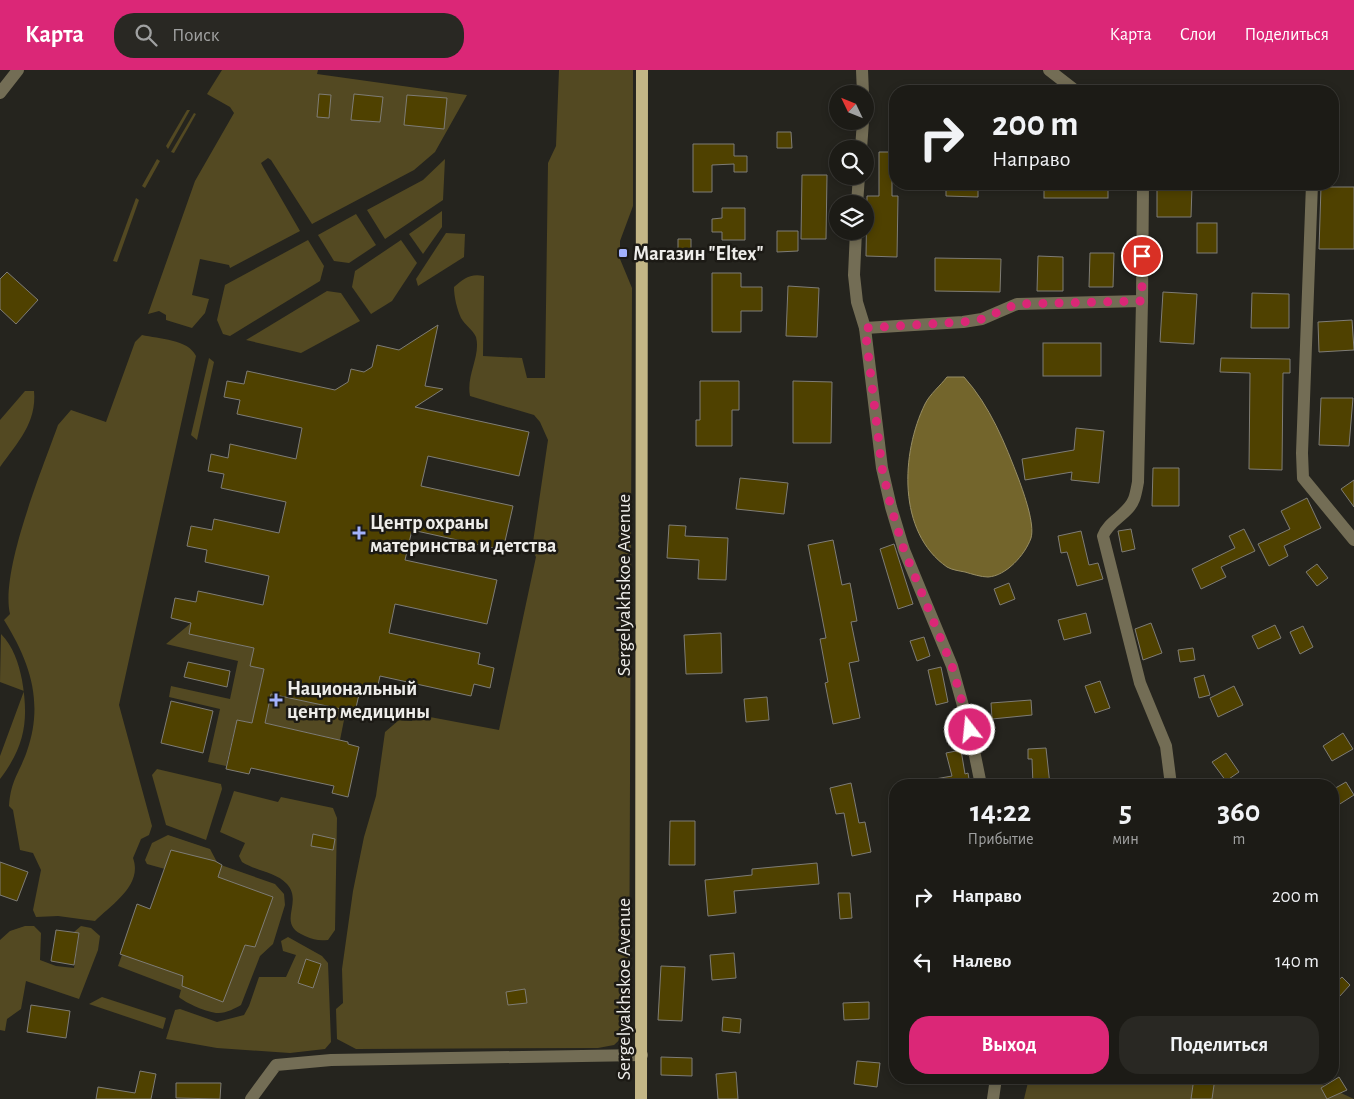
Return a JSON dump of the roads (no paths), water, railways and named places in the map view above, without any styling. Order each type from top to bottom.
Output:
[{"type":"main road","name":"Sergelyakhskoe Avenue","points":[[641,1099],[642,70]]},
{"type":"street","points":[[0,93],[18,70]]},
{"type":"street","points":[[862,70],[863,85]]},
{"type":"street","points":[[1049,70],[1068,85]]},
{"type":"street","points":[[1143,190],[1138,482],[1134,499],[1128,508],[1106,527],[1103,536],[1140,683],[1166,746],[1170,779]]},
{"type":"street","points":[[1312,190],[1302,453],[1303,478],[1354,540]]},
{"type":"street","points":[[856,240],[854,275],[858,302],[865,328],[882,468],[904,550],[952,666],[970,730],[979,779]]},
{"type":"street","points":[[865,328],[963,322],[982,319],[1017,304],[1142,301]]},
{"type":"street","points":[[251,1099],[276,1066],[331,1060],[642,1055]]},
{"type":"street","points":[[993,1099],[995,1084]]},
{"type":"place","name":"Магазин \"Eltex\"","points":[[623,253]]},
{"type":"place","name":"Центр охраны материнства и детства","points":[[359,533]]},
{"type":"place","name":"Национальный центр медицины","points":[[276,700]]}]
